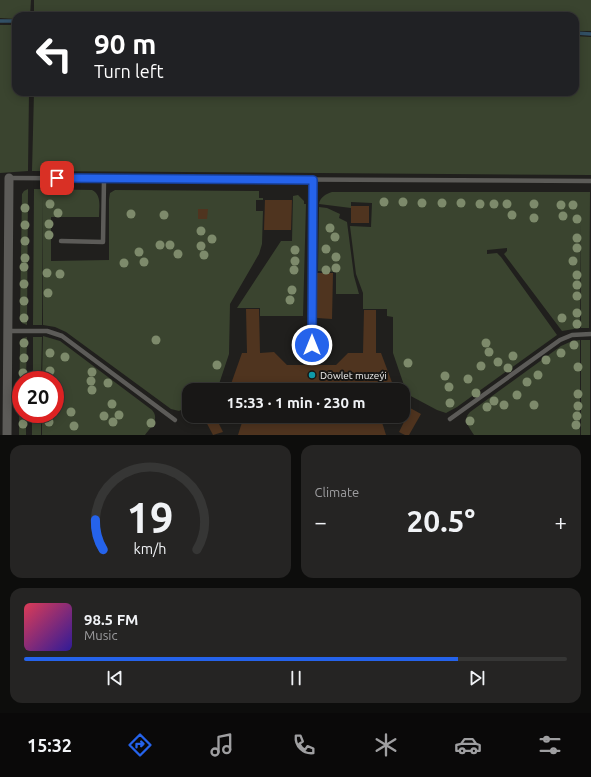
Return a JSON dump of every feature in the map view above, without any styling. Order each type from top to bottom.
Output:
[{"type":"street","points":[[7,435],[9,178]]},
{"type":"lane","points":[[9,178],[591,182]]},
{"type":"lane","points":[[61,241],[103,242],[104,179]]},
{"type":"lane","points":[[311,361],[313,180]]},
{"type":"lane","points":[[8,331],[47,331],[62,336],[175,420]]},
{"type":"lane","points":[[450,419],[560,340],[572,335],[591,334]]},
{"type":"green space","points":[[0,0],[31,0],[30,12],[12,12],[12,19],[0,18]]},
{"type":"green space","points":[[34,0],[591,0],[591,31],[579,31],[579,12],[34,12]]},
{"type":"green space","points":[[0,25],[12,25],[12,96],[29,96],[28,171],[0,173]]},
{"type":"green space","points":[[579,36],[591,37],[591,175],[32,171],[34,96],[579,96]]},
{"type":"green space","points":[[28,189],[27,325],[22,323],[20,319],[22,194]]},
{"type":"green space","points":[[34,189],[92,190],[99,198],[99,217],[51,217],[51,261],[109,260],[109,199],[110,193],[115,190],[259,191],[259,198],[263,198],[263,200],[256,200],[256,211],[263,211],[262,244],[259,254],[230,304],[229,354],[219,383],[182,383],[182,410],[179,411],[171,409],[66,332],[55,327],[43,325],[43,195],[42,325],[33,325]]},
{"type":"green space","points":[[332,192],[590,192],[589,328],[581,328],[581,222],[580,328],[562,331],[504,254],[507,251],[507,248],[487,250],[487,254],[497,253],[501,257],[557,335],[457,407],[446,413],[437,410],[410,396],[410,383],[403,383],[393,353],[393,317],[387,316],[387,309],[363,309],[363,293],[356,274],[350,226],[371,227],[372,203],[351,202],[351,208],[319,204],[321,199]]},
{"type":"green space","points":[[298,195],[304,201],[304,204],[306,204],[303,316],[260,316],[260,308],[237,308],[281,241],[292,241],[293,196]]},
{"type":"green space","points":[[319,207],[327,208],[340,214],[339,218],[347,222],[354,276],[359,294],[336,294],[336,272],[318,271]]},
{"type":"green space","points":[[43,336],[60,341],[152,410],[155,417],[154,423],[145,435],[42,435],[42,423],[64,423],[64,371],[42,371]]},
{"type":"green space","points":[[27,337],[26,371],[20,371],[20,341]]},
{"type":"green space","points":[[33,337],[42,337],[41,371],[33,371]]},
{"type":"green space","points":[[580,340],[580,435],[474,435],[466,421],[470,412],[561,346],[572,341]]},
{"type":"green space","points":[[581,340],[590,340],[590,435],[581,435]]},
{"type":"green space","points":[[19,423],[26,423],[26,435],[19,435]]},
{"type":"green space","points":[[32,423],[41,423],[41,435],[32,435]]},
{"type":"building","points":[[265,200],[292,200],[291,230],[264,230]]},
{"type":"building","points":[[351,206],[369,206],[369,223],[351,223]]},
{"type":"building","points":[[198,209],[208,209],[207,219],[198,219]]},
{"type":"building","points":[[317,273],[333,273],[332,319],[317,318]]},
{"type":"building","name":"Döwlet muzeýi","points":[[246,309],[259,309],[260,353],[274,352],[287,365],[336,365],[348,353],[363,353],[364,310],[376,310],[376,353],[381,353],[392,383],[231,383],[242,353],[247,353]]},
{"type":"building","name":"Döwlet muzeýi","points":[[410,408],[421,414],[409,435],[399,432],[404,423],[410,423]]},
{"type":"building","points":[[207,423],[218,423],[223,432],[213,435]]},
{"type":"building","points":[[242,423],[382,423],[386,435],[238,435]]},
{"type":"waterway","points":[[0,21],[12,21]]},
{"type":"waterway","points":[[579,33],[591,34]]},
{"type":"place","name":"Döwlet muzeýi","points":[[312,375]]},
{"type":"route","points":[[57,178],[313,180],[312,345]]}]
